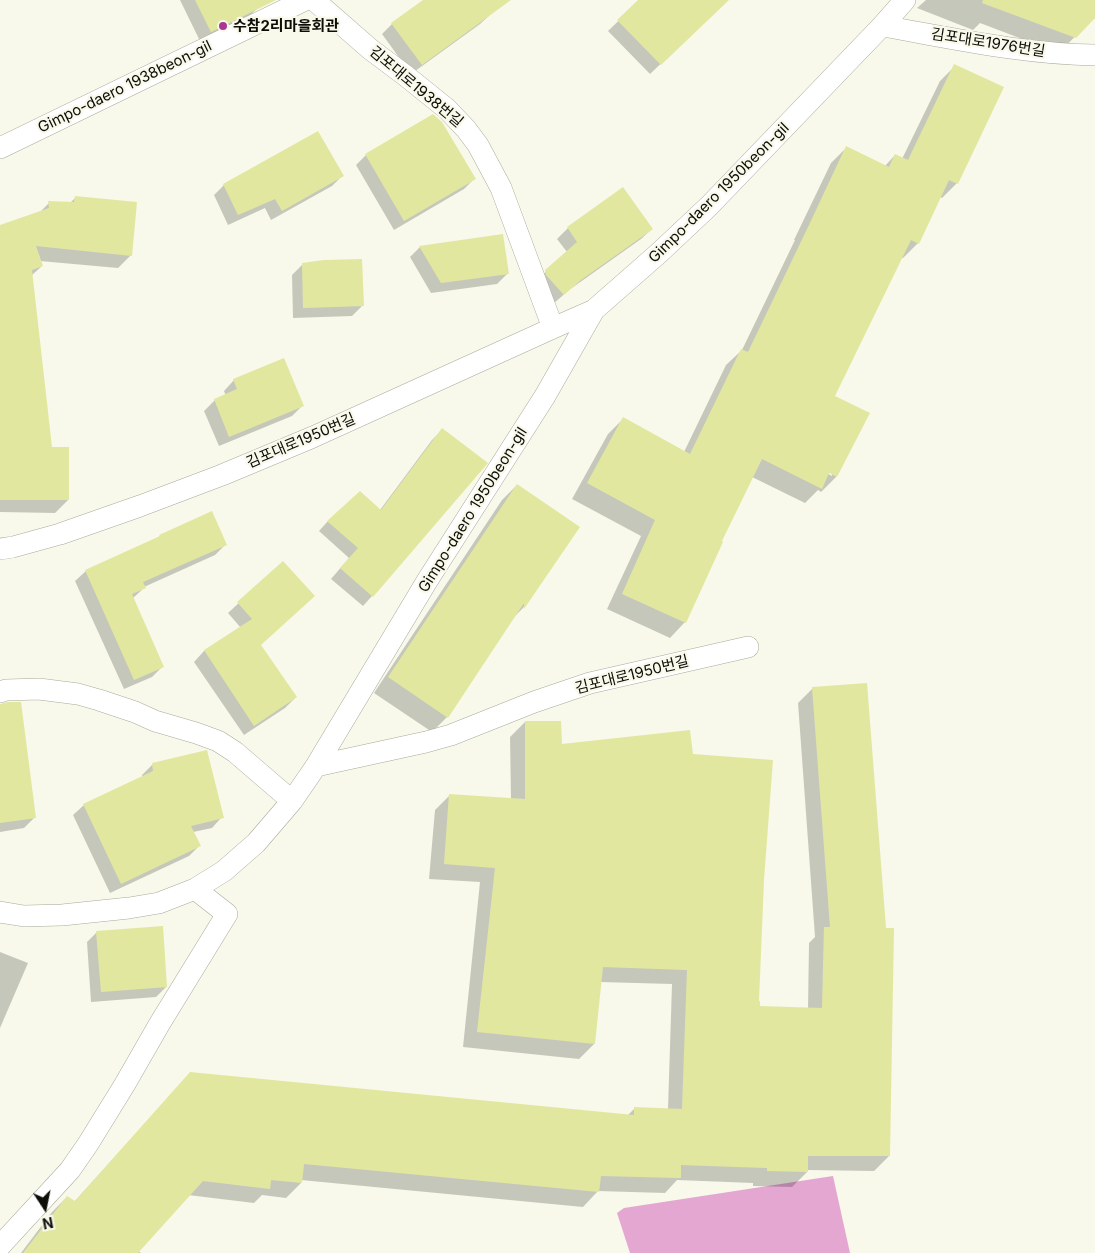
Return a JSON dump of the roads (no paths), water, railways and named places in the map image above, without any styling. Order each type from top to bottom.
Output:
[{"type":"lane","name":"Gimpo-daero 1938beon-gil","points":[[0,148],[305,0]]},
{"type":"lane","name":"김포대로1938번길","points":[[314,0],[370,49],[447,109],[478,145],[501,188],[553,328]]},
{"type":"lane","name":"Gimpo-daero 1950beon-gil","points":[[0,912],[24,916],[62,915],[159,903],[195,889],[224,871],[256,843],[292,801],[316,766],[427,580],[545,396],[594,310],[660,253],[709,206],[905,0]]},
{"type":"lane","name":"김포대로1976번길","points":[[882,26],[1033,52],[1095,55]]},
{"type":"lane","name":"김포대로1950번길","points":[[0,549],[60,534],[222,475],[313,437],[594,310]]},
{"type":"lane","name":"김포대로1950번길","points":[[316,766],[451,735],[534,702],[590,683],[748,647]]},
{"type":"lane","points":[[0,692],[6,690],[38,689],[78,694],[218,741],[236,752],[292,801]]},
{"type":"lane","points":[[0,1246],[70,1170],[88,1144],[227,914],[195,889]]},
{"type":"place","name":"수참2리마을회관","points":[[223,26]]}]
